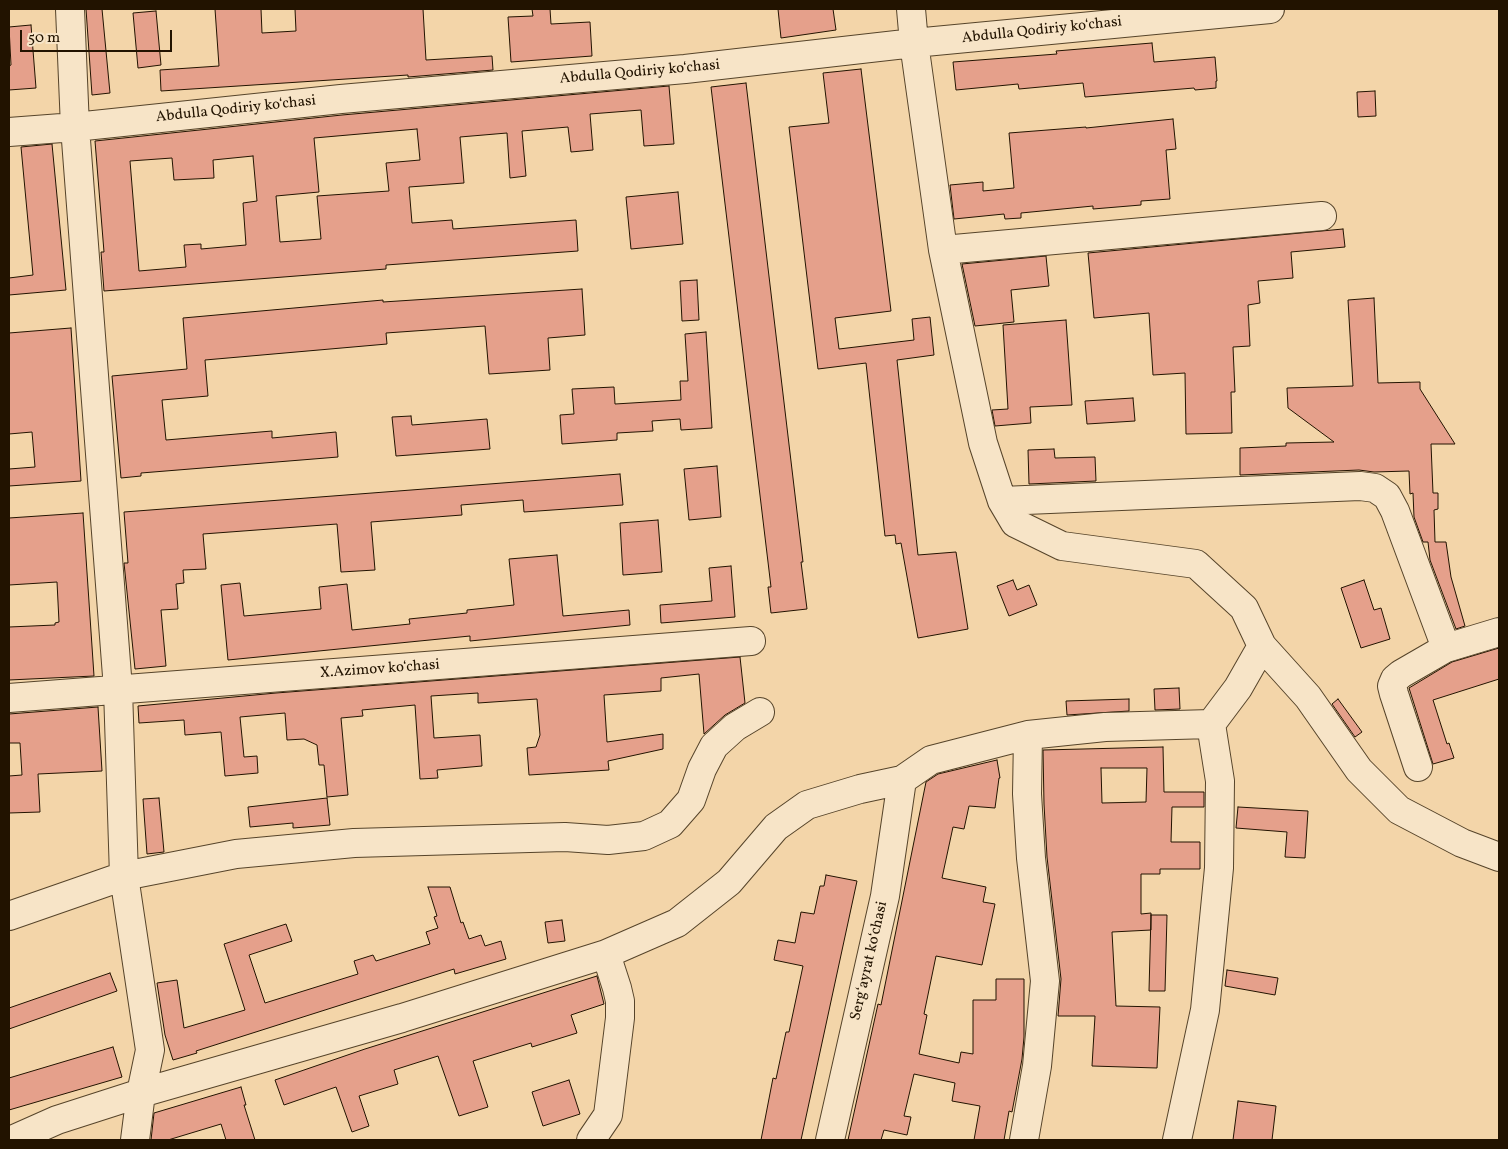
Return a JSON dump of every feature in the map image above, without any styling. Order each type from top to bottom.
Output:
[{"type":"street","points":[[70,9],[75,127],[118,690],[124,876],[150,1050],[141,1093],[135,1140]]},
{"type":"street","points":[[911,9],[914,43],[943,250],[983,443],[1002,501],[1015,523],[1062,546],[1196,564],[1244,608],[1262,646],[1308,697],[1358,770],[1399,810],[1462,843],[1499,857]]},
{"type":"street","name":"Abdulla Qodiriy koʻchasi","points":[[9,132],[75,127],[341,99],[685,69],[914,43],[1270,9]]},
{"type":"street","points":[[943,250],[1322,216]]},
{"type":"street","points":[[1002,501],[1360,486],[1375,488],[1387,496],[1394,511],[1446,648]]},
{"type":"street","points":[[1418,767],[1394,694],[1392,686],[1395,679],[1446,648],[1499,632]]},
{"type":"street","name":"X.Azimov koʻchasi","points":[[9,698],[751,641]]},
{"type":"street","points":[[1177,1140],[1205,1010],[1219,868],[1220,781],[1211,724],[1238,688],[1262,646]]},
{"type":"street","points":[[9,916],[124,876],[236,854],[354,843],[566,837],[608,840],[644,836],[670,824],[691,800],[702,769],[714,746],[735,727],[760,712]]},
{"type":"street","points":[[12,1140],[57,1120],[141,1093],[402,1018],[606,954],[677,923],[729,882],[776,827],[806,805],[860,789],[902,780],[931,760],[1028,735],[1105,727],[1211,724]]},
{"type":"street","points":[[1024,1140],[1037,1066],[1045,981],[1031,858],[1027,794],[1028,735]]},
{"type":"street","name":"Sergʻayrat koʻchasi","points":[[830,1140],[885,896],[902,780]]},
{"type":"street","points":[[591,1140],[608,1115],[620,1018],[620,1001],[606,954]]},
{"type":"building","points":[[86,9],[102,9],[110,93],[92,95]]},
{"type":"building","points":[[215,9],[261,9],[262,33],[296,31],[295,9],[423,9],[426,60],[492,56],[493,70],[408,77],[408,75],[161,91],[160,70],[219,66]]},
{"type":"building","points":[[532,9],[550,9],[551,24],[590,22],[592,56],[511,62],[508,17],[533,16]]},
{"type":"building","points":[[778,9],[833,9],[836,30],[781,38]]},
{"type":"building","points":[[156,11],[161,65],[138,68],[133,13]]},
{"type":"building","points":[[31,25],[36,88],[9,90],[9,66],[11,65],[9,27]]},
{"type":"building","points":[[1152,43],[1154,62],[1215,57],[1216,88],[1195,90],[1194,88],[1085,97],[1083,83],[1019,89],[1018,84],[956,90],[953,62],[1057,54],[1056,51]]},
{"type":"building","points":[[861,69],[891,311],[835,318],[839,349],[914,340],[912,319],[930,317],[934,355],[897,360],[918,555],[956,552],[968,629],[918,638],[901,543],[896,544],[895,535],[885,536],[866,363],[818,369],[789,127],[829,123],[823,73]]},
{"type":"building","points":[[746,83],[807,609],[771,613],[768,587],[771,587],[711,87]]},
{"type":"building","points":[[669,86],[674,144],[644,146],[641,110],[590,114],[593,150],[571,152],[568,127],[522,131],[526,176],[510,178],[507,133],[460,137],[464,183],[409,187],[412,223],[452,220],[453,229],[576,220],[578,251],[386,265],[386,269],[104,291],[101,252],[104,252],[95,141],[342,115]],"holes":[[[417,129],[420,160],[386,163],[389,191],[317,196],[321,239],[280,242],[276,196],[319,192],[314,138]],[[253,156],[257,201],[243,203],[246,245],[201,249],[201,244],[184,245],[186,267],[139,271],[130,161],[172,158],[174,180],[214,178],[213,160]]]},
{"type":"building","points":[[1375,91],[1376,116],[1358,117],[1357,92]]},
{"type":"building","points":[[1173,119],[1176,149],[1166,150],[1170,199],[1141,201],[1141,205],[1093,209],[1093,206],[1021,213],[1021,218],[1005,219],[1004,214],[954,219],[950,185],[983,182],[983,191],[1014,188],[1009,133],[1086,128]]},
{"type":"building","points":[[52,144],[66,290],[9,295],[9,278],[33,275],[21,147]]},
{"type":"building","points":[[678,192],[683,244],[631,249],[626,197]]},
{"type":"building","points":[[1343,229],[1345,247],[1291,252],[1293,278],[1258,281],[1260,303],[1248,305],[1250,346],[1233,347],[1235,392],[1231,392],[1232,433],[1186,434],[1185,373],[1153,375],[1149,313],[1094,318],[1088,253]]},
{"type":"building","points":[[1046,256],[1049,286],[1011,290],[1014,322],[975,326],[962,264]]},
{"type":"building","points":[[697,280],[699,320],[682,321],[680,281]]},
{"type":"building","points":[[582,289],[585,335],[548,338],[550,370],[489,374],[485,326],[386,333],[387,344],[205,360],[208,396],[162,400],[166,440],[272,431],[272,438],[336,432],[338,457],[141,473],[141,476],[121,478],[112,376],[187,369],[183,318],[383,300],[383,302]]},
{"type":"building","points":[[1374,298],[1378,383],[1420,382],[1420,389],[1455,444],[1431,444],[1433,493],[1438,493],[1438,509],[1434,510],[1435,542],[1446,542],[1451,577],[1465,626],[1456,629],[1430,560],[1428,542],[1423,542],[1414,517],[1413,493],[1410,494],[1409,471],[1374,472],[1359,470],[1240,475],[1240,448],[1286,446],[1286,443],[1334,442],[1288,408],[1287,388],[1353,386],[1348,300]]},
{"type":"building","points":[[1066,320],[1072,405],[1030,407],[1031,423],[995,426],[992,410],[1008,409],[1003,325]]},
{"type":"building","points":[[71,328],[81,481],[9,486],[9,469],[35,467],[32,432],[9,434],[9,333]]},
{"type":"building","points":[[706,332],[712,428],[681,430],[680,419],[652,421],[653,431],[617,433],[617,440],[562,444],[560,415],[574,414],[572,389],[614,387],[615,404],[681,400],[680,381],[688,381],[685,334]]},
{"type":"building","points":[[1133,398],[1135,421],[1087,424],[1085,401]]},
{"type":"building","points":[[411,416],[412,425],[487,419],[490,449],[396,456],[392,417]]},
{"type":"building","points":[[1054,449],[1055,458],[1095,457],[1096,481],[1029,484],[1028,450]]},
{"type":"building","points":[[717,466],[721,517],[689,520],[684,469]]},
{"type":"building","points":[[620,474],[623,505],[524,512],[523,500],[461,505],[462,515],[371,522],[375,570],[341,572],[337,524],[203,534],[206,569],[183,570],[184,583],[176,584],[178,609],[161,610],[166,666],[135,669],[124,563],[128,563],[124,512]]},
{"type":"building","points":[[83,513],[94,676],[9,680],[9,627],[55,625],[55,623],[59,622],[57,582],[9,585],[9,518]]},
{"type":"building","points":[[658,520],[662,572],[623,575],[620,523]]},
{"type":"building","points":[[557,555],[563,616],[629,610],[630,625],[470,641],[470,636],[228,660],[221,585],[240,583],[244,616],[321,609],[319,587],[347,584],[352,630],[410,624],[409,619],[467,613],[467,610],[514,605],[509,559]]},
{"type":"building","points":[[731,566],[735,617],[661,623],[660,605],[712,601],[709,568]]},
{"type":"building","points":[[1013,580],[1017,590],[1029,585],[1037,605],[1009,616],[997,586]]},
{"type":"building","points":[[1364,580],[1374,610],[1381,608],[1390,639],[1361,648],[1341,588]]},
{"type":"building","points":[[1499,648],[1499,679],[1433,700],[1447,744],[1449,743],[1454,758],[1433,764],[1409,688],[1452,662]]},
{"type":"building","points":[[740,657],[745,703],[725,715],[704,734],[699,674],[661,678],[661,691],[604,695],[607,742],[663,734],[663,749],[608,761],[609,770],[529,775],[527,748],[536,747],[540,735],[537,699],[478,703],[478,693],[431,696],[434,738],[480,735],[482,766],[437,770],[438,778],[420,779],[415,705],[362,710],[363,716],[341,718],[348,795],[327,797],[324,765],[319,765],[317,745],[304,739],[287,740],[285,713],[240,717],[244,757],[257,756],[258,773],[225,776],[221,732],[185,735],[184,720],[139,723],[138,706],[276,693]]},
{"type":"building","points":[[1179,688],[1180,709],[1155,710],[1154,689]]},
{"type":"building","points":[[1129,699],[1129,711],[1067,715],[1066,701]]},
{"type":"building","points":[[1338,699],[1362,732],[1355,737],[1332,704]]},
{"type":"building","points":[[98,707],[102,771],[38,774],[40,812],[9,813],[9,776],[22,775],[20,743],[9,743],[9,714]]},
{"type":"building","points":[[1163,747],[1164,792],[1204,792],[1204,807],[1172,807],[1171,842],[1200,842],[1200,869],[1160,869],[1160,874],[1141,874],[1141,914],[1151,913],[1151,930],[1112,932],[1116,1006],[1160,1007],[1157,1068],[1092,1066],[1095,1016],[1058,1016],[1061,979],[1047,857],[1043,750]],"holes":[[[1101,768],[1147,768],[1146,802],[1102,803]]]},
{"type":"building","points":[[997,760],[1000,778],[995,808],[969,806],[964,829],[953,827],[942,878],[986,887],[983,902],[995,904],[982,965],[936,956],[924,1014],[927,1015],[919,1054],[959,1063],[961,1052],[973,1054],[973,1000],[996,1000],[996,979],[1024,979],[1022,1059],[1012,1112],[1009,1111],[1004,1140],[974,1140],[980,1106],[952,1101],[955,1083],[914,1074],[904,1116],[911,1117],[907,1135],[884,1130],[881,1140],[848,1140],[878,1004],[881,1005],[926,782],[938,774]]},
{"type":"building","points":[[159,798],[164,852],[147,854],[143,799]]},
{"type":"building","points":[[327,798],[330,825],[293,828],[293,823],[250,827],[248,807]]},
{"type":"building","points":[[1238,807],[1308,811],[1305,858],[1285,857],[1287,832],[1236,828]]},
{"type":"building","points":[[826,875],[857,881],[801,1140],[761,1140],[773,1078],[776,1079],[786,1032],[789,1032],[803,966],[774,960],[778,940],[795,943],[801,912],[814,914],[820,886],[824,886]]},
{"type":"building","points":[[428,887],[450,887],[461,923],[463,922],[469,939],[481,935],[485,946],[501,941],[506,959],[455,974],[454,969],[173,1060],[165,1035],[157,983],[177,980],[184,1028],[245,1010],[224,944],[286,924],[292,941],[249,955],[265,1003],[358,974],[354,961],[373,955],[376,961],[430,944],[426,932],[438,928],[434,917],[437,916]]},
{"type":"building","points":[[1151,915],[1167,915],[1165,991],[1149,991]]},
{"type":"building","points":[[562,920],[565,941],[548,943],[545,922]]},
{"type":"building","points":[[1227,970],[1278,978],[1275,995],[1225,986]]},
{"type":"building","points":[[110,973],[117,991],[9,1029],[9,1008]]},
{"type":"building","points":[[597,976],[604,1004],[571,1015],[577,1033],[532,1047],[531,1043],[473,1061],[488,1107],[459,1116],[438,1056],[394,1070],[398,1084],[359,1096],[369,1126],[352,1132],[336,1087],[284,1105],[275,1080],[365,1049]]},
{"type":"building","points":[[113,1047],[122,1077],[9,1110],[9,1078]]},
{"type":"building","points":[[569,1080],[580,1114],[543,1126],[532,1092]]},
{"type":"building","points":[[241,1087],[246,1105],[244,1105],[255,1140],[226,1140],[221,1124],[168,1140],[151,1140],[154,1113]]},
{"type":"building","points":[[1238,1101],[1276,1106],[1272,1140],[1233,1140]]}]
